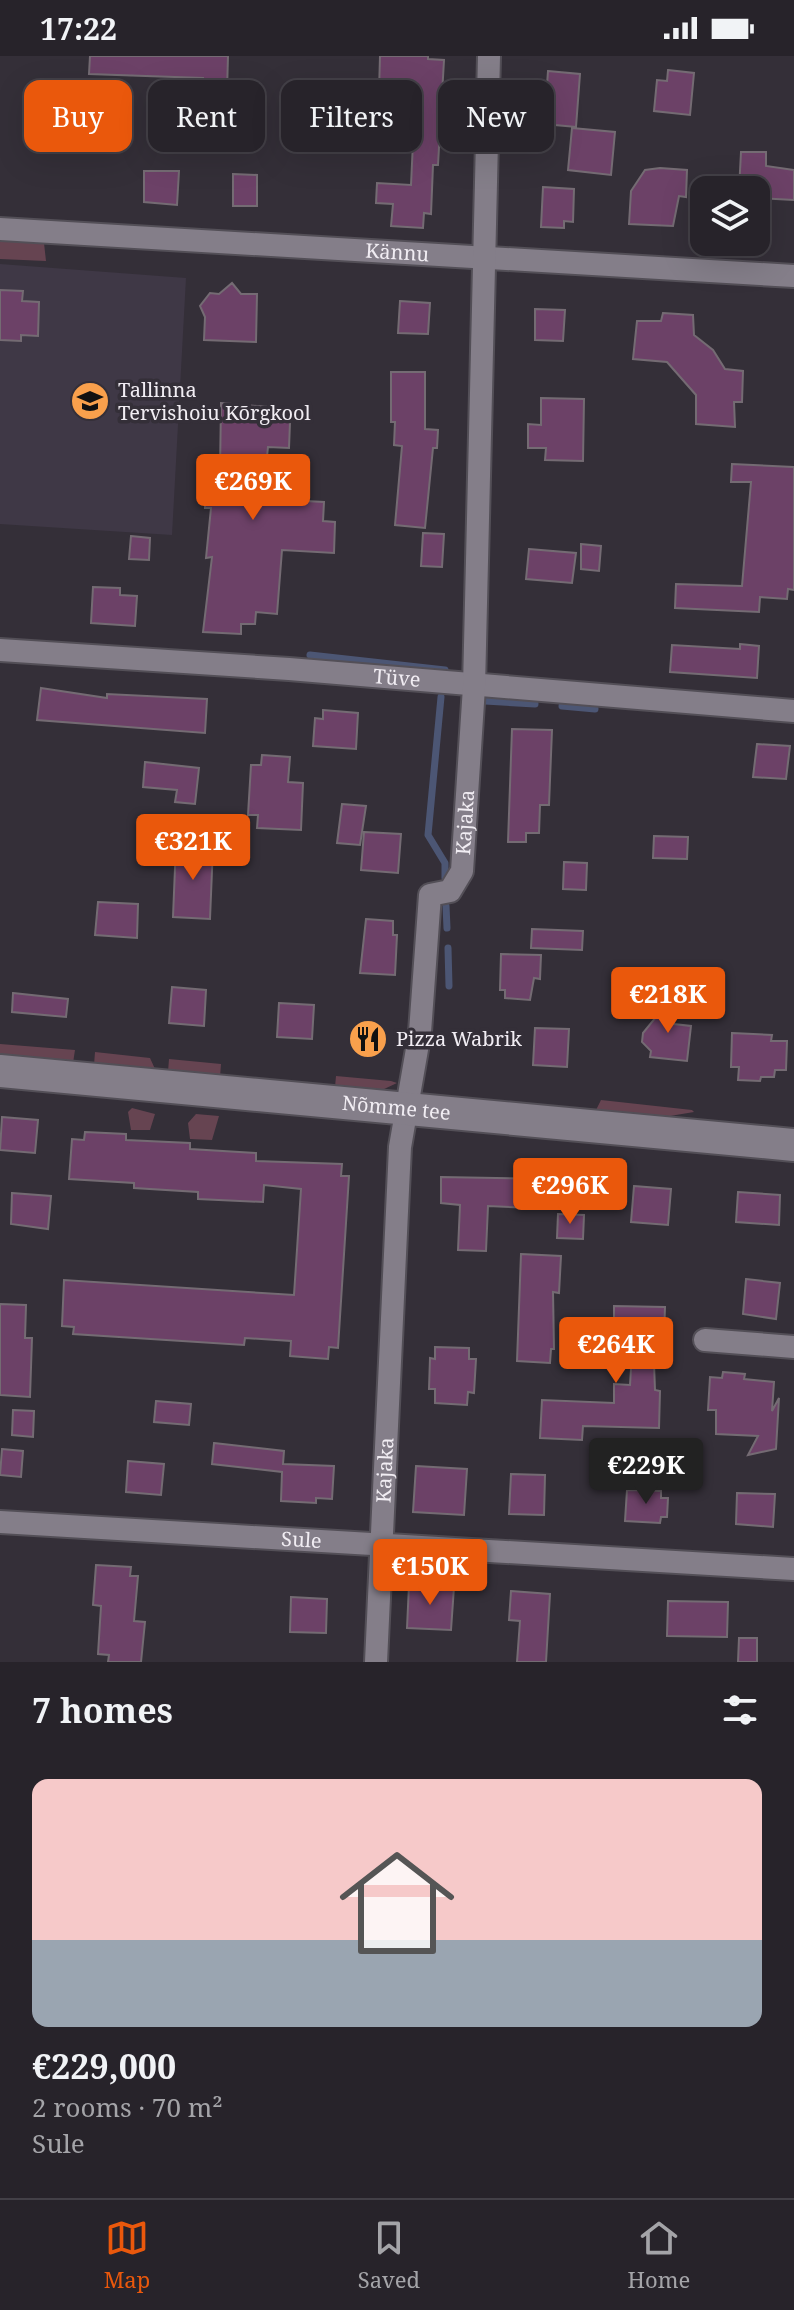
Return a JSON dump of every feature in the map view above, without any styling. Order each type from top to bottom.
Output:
[{"type":"street","name":"Kajaka","points":[[376,1662],[384,1546],[400,1147],[420,1032],[430,895],[450,891],[462,871],[474,687],[486,258],[482,239],[489,56]]},
{"type":"street","name":"Kännu","points":[[0,229],[794,276]]},
{"type":"street","name":"Tüve","points":[[0,650],[289,669],[474,687],[794,711]]},
{"type":"street","name":"Nõmme tee","points":[[0,1071],[794,1145]]},
{"type":"street","points":[[705,1340],[794,1347]]},
{"type":"street","name":"Sule","points":[[0,1522],[794,1569]]},
{"type":"shaded area","points":[[0,238],[44,243],[46,261],[0,259]]},
{"type":"shaded area","name":"Tallinna Tervishoiu Kõrgkool","points":[[0,264],[186,278],[172,535],[0,524]]},
{"type":"shaded area","points":[[0,1044],[75,1050],[73,1063],[0,1057]]},
{"type":"shaded area","points":[[95,1052],[150,1058],[155,1069],[94,1065]]},
{"type":"shaded area","points":[[169,1059],[221,1064],[220,1077],[168,1072]]},
{"type":"shaded area","points":[[336,1076],[397,1083],[382,1090],[335,1087]]},
{"type":"shaded area","points":[[601,1100],[694,1112],[670,1116],[595,1112]]},
{"type":"shaded area","points":[[132,1108],[155,1114],[150,1130],[131,1130],[128,1112]]},
{"type":"shaded area","points":[[196,1114],[219,1116],[212,1140],[190,1139],[188,1123]]},
{"type":"building","points":[[90,56],[228,56],[227,80],[89,74]]},
{"type":"building","points":[[380,56],[428,56],[428,59],[444,60],[443,80],[438,80],[438,165],[433,165],[431,214],[424,213],[423,228],[391,226],[393,204],[376,203],[377,183],[411,185],[413,152],[422,152],[422,80],[379,80]]},
{"type":"building","points":[[668,70],[694,73],[690,115],[654,111],[657,80],[667,81]]},
{"type":"building","points":[[548,71],[580,74],[576,127],[555,125],[554,80],[547,80]]},
{"type":"building","points":[[572,128],[615,132],[611,175],[568,170]]},
{"type":"building","points":[[741,152],[766,152],[766,166],[794,170],[794,200],[770,199],[770,176],[740,176]]},
{"type":"building","points":[[645,170],[687,170],[686,197],[679,196],[673,226],[629,224],[631,191]]},
{"type":"building","points":[[144,171],[179,171],[177,205],[144,202]]},
{"type":"building","points":[[233,174],[257,175],[257,206],[233,206]]},
{"type":"building","points":[[543,187],[574,189],[573,222],[564,221],[564,228],[541,227]]},
{"type":"building","points":[[232,283],[241,294],[257,294],[256,342],[204,340],[205,317],[200,306],[210,293],[219,294]]},
{"type":"building","points":[[0,290],[23,291],[22,301],[39,302],[38,336],[21,335],[21,341],[0,340]]},
{"type":"building","points":[[400,301],[430,303],[428,334],[398,333]]},
{"type":"building","points":[[535,309],[565,310],[563,341],[535,340]]},
{"type":"building","points":[[663,313],[693,315],[694,335],[713,350],[725,369],[743,371],[742,402],[734,402],[735,427],[696,424],[696,395],[667,362],[633,359],[637,321],[661,321]]},
{"type":"building","points":[[391,372],[425,372],[425,429],[438,430],[437,448],[433,448],[425,528],[395,525],[402,446],[394,445]]},
{"type":"building","points":[[541,398],[584,399],[583,461],[545,460],[546,448],[528,448],[528,424],[541,425]]},
{"type":"building","points":[[221,403],[268,407],[266,420],[290,422],[289,448],[268,447],[264,485],[288,487],[287,500],[324,502],[323,521],[335,522],[334,553],[282,550],[277,614],[256,612],[255,624],[241,624],[241,634],[203,632],[212,557],[206,558],[211,508],[205,508],[206,484],[209,485],[210,470],[220,470]]},
{"type":"building","points":[[732,464],[794,467],[794,590],[788,589],[787,599],[760,597],[759,612],[675,608],[676,584],[742,586],[751,482],[731,482]]},
{"type":"building","points":[[423,533],[444,534],[442,567],[421,566]]},
{"type":"building","points":[[131,536],[150,538],[149,560],[129,559]]},
{"type":"building","points":[[581,544],[601,546],[599,571],[581,569]]},
{"type":"building","points":[[529,549],[576,553],[572,583],[526,579]]},
{"type":"building","points":[[93,587],[120,588],[120,595],[137,596],[135,626],[91,623]]},
{"type":"building","points":[[740,644],[759,646],[757,678],[670,672],[672,645],[740,649]]},
{"type":"building","points":[[41,688],[107,698],[107,694],[207,699],[205,733],[37,720]]},
{"type":"building","points":[[323,710],[358,713],[356,749],[313,746],[315,718],[323,719]]},
{"type":"building","points":[[512,729],[552,730],[549,805],[540,805],[539,833],[526,833],[526,842],[508,842]]},
{"type":"building","points":[[757,744],[790,746],[786,779],[753,777]]},
{"type":"building","points":[[262,755],[290,757],[288,782],[303,783],[301,830],[257,828],[258,815],[248,815],[251,765],[261,765]]},
{"type":"building","points":[[145,762],[199,768],[195,804],[175,802],[177,790],[143,787]]},
{"type":"building","points":[[342,804],[366,806],[360,845],[337,843]]},
{"type":"building","points":[[364,832],[401,834],[398,873],[361,870]]},
{"type":"building","points":[[654,836],[688,837],[687,859],[653,858]]},
{"type":"building","points":[[176,844],[213,846],[210,919],[173,917]]},
{"type":"building","points":[[564,862],[587,863],[586,890],[563,889]]},
{"type":"building","points":[[98,902],[138,904],[137,938],[95,935]]},
{"type":"building","points":[[366,919],[393,921],[393,935],[397,935],[395,975],[360,973]]},
{"type":"building","points":[[532,929],[583,931],[582,950],[531,948]]},
{"type":"building","points":[[501,954],[541,955],[540,979],[534,978],[530,1000],[505,998],[505,990],[500,990]]},
{"type":"building","points":[[172,987],[206,990],[204,1026],[169,1023]]},
{"type":"building","points":[[678,990],[674,1024],[691,1026],[687,1061],[650,1057],[651,1051],[642,1042],[643,1033]]},
{"type":"building","points":[[13,993],[68,999],[66,1017],[12,1012]]},
{"type":"building","points":[[279,1003],[314,1005],[312,1039],[277,1037]]},
{"type":"building","points":[[535,1028],[569,1029],[567,1067],[533,1065]]},
{"type":"building","points":[[732,1033],[772,1035],[771,1041],[787,1041],[786,1070],[775,1070],[774,1077],[761,1077],[760,1081],[738,1080],[739,1067],[731,1067]]},
{"type":"building","points":[[2,1117],[38,1120],[35,1153],[0,1150]]},
{"type":"building","points":[[85,1132],[126,1134],[126,1140],[190,1143],[190,1149],[256,1153],[256,1161],[342,1164],[341,1176],[349,1176],[338,1348],[329,1347],[328,1359],[290,1356],[291,1341],[245,1338],[244,1345],[73,1334],[74,1327],[62,1326],[64,1280],[294,1295],[301,1189],[264,1185],[263,1202],[198,1199],[198,1192],[134,1188],[134,1183],[69,1179],[72,1139],[84,1140]]},
{"type":"building","points":[[441,1177],[557,1179],[556,1209],[488,1206],[486,1251],[458,1250],[460,1205],[441,1203]]},
{"type":"building","points":[[634,1186],[671,1189],[668,1225],[631,1222]]},
{"type":"building","points":[[738,1192],[780,1195],[779,1225],[736,1222]]},
{"type":"building","points":[[12,1193],[51,1196],[48,1229],[11,1224]]},
{"type":"building","points":[[558,1214],[584,1215],[583,1239],[557,1238]]},
{"type":"building","points":[[521,1254],[561,1256],[559,1293],[553,1292],[554,1349],[551,1349],[550,1363],[517,1361]]},
{"type":"building","points":[[746,1279],[780,1283],[776,1319],[743,1314]]},
{"type":"building","points":[[0,1304],[26,1305],[25,1338],[32,1338],[30,1397],[0,1395]]},
{"type":"building","points":[[614,1306],[665,1307],[664,1337],[653,1337],[655,1390],[660,1391],[659,1428],[583,1426],[582,1440],[540,1438],[542,1400],[614,1403],[614,1384],[630,1385],[633,1336],[630,1330],[614,1330]]},
{"type":"building","points":[[435,1347],[469,1348],[469,1359],[476,1359],[474,1393],[468,1392],[467,1405],[435,1403],[435,1389],[429,1389],[430,1358],[435,1359]]},
{"type":"building","points":[[723,1372],[745,1374],[744,1379],[774,1382],[772,1411],[779,1398],[776,1449],[748,1455],[758,1436],[716,1434],[716,1410],[708,1410],[710,1377],[722,1378]]},
{"type":"building","points":[[156,1401],[191,1404],[189,1425],[154,1422]]},
{"type":"building","points":[[13,1410],[34,1411],[33,1437],[12,1435]]},
{"type":"building","points":[[214,1443],[284,1451],[283,1464],[334,1466],[332,1499],[316,1498],[316,1503],[281,1501],[282,1472],[212,1464]]},
{"type":"building","points":[[2,1449],[23,1451],[21,1477],[0,1475]]},
{"type":"building","points":[[128,1461],[164,1464],[161,1495],[126,1492]]},
{"type":"building","points":[[416,1466],[467,1469],[464,1515],[413,1512]]},
{"type":"building","points":[[511,1474],[545,1475],[544,1515],[509,1514]]},
{"type":"building","points":[[627,1490],[661,1491],[661,1498],[668,1498],[667,1517],[661,1517],[660,1523],[625,1521]]},
{"type":"building","points":[[737,1493],[775,1494],[773,1527],[736,1524]]},
{"type":"building","points":[[96,1565],[131,1567],[130,1576],[138,1576],[134,1621],[145,1622],[141,1662],[108,1662],[109,1655],[98,1654],[101,1606],[93,1605]]},
{"type":"building","points":[[409,1585],[454,1587],[451,1630],[407,1628]]},
{"type":"building","points":[[511,1591],[550,1594],[546,1662],[517,1662],[520,1621],[509,1620]]},
{"type":"building","points":[[291,1597],[327,1599],[326,1633],[290,1632]]},
{"type":"building","points":[[668,1601],[728,1602],[727,1637],[667,1636]]},
{"type":"building","points":[[739,1638],[757,1638],[757,1662],[738,1662]]},
{"type":"waterway","points":[[310,655],[445,670]]},
{"type":"waterway","points":[[441,697],[428,835],[445,863],[445,878]]},
{"type":"waterway","points":[[485,701],[535,704]]},
{"type":"waterway","points":[[562,706],[595,709]]},
{"type":"waterway","points":[[446,906],[447,928]]},
{"type":"waterway","points":[[448,948],[449,986]]},
{"type":"place","name":"Tallinna Tervishoiu Kõrgkool","points":[[90,401]]},
{"type":"place","name":"Pizza Wabrik","points":[[368,1039]]}]
